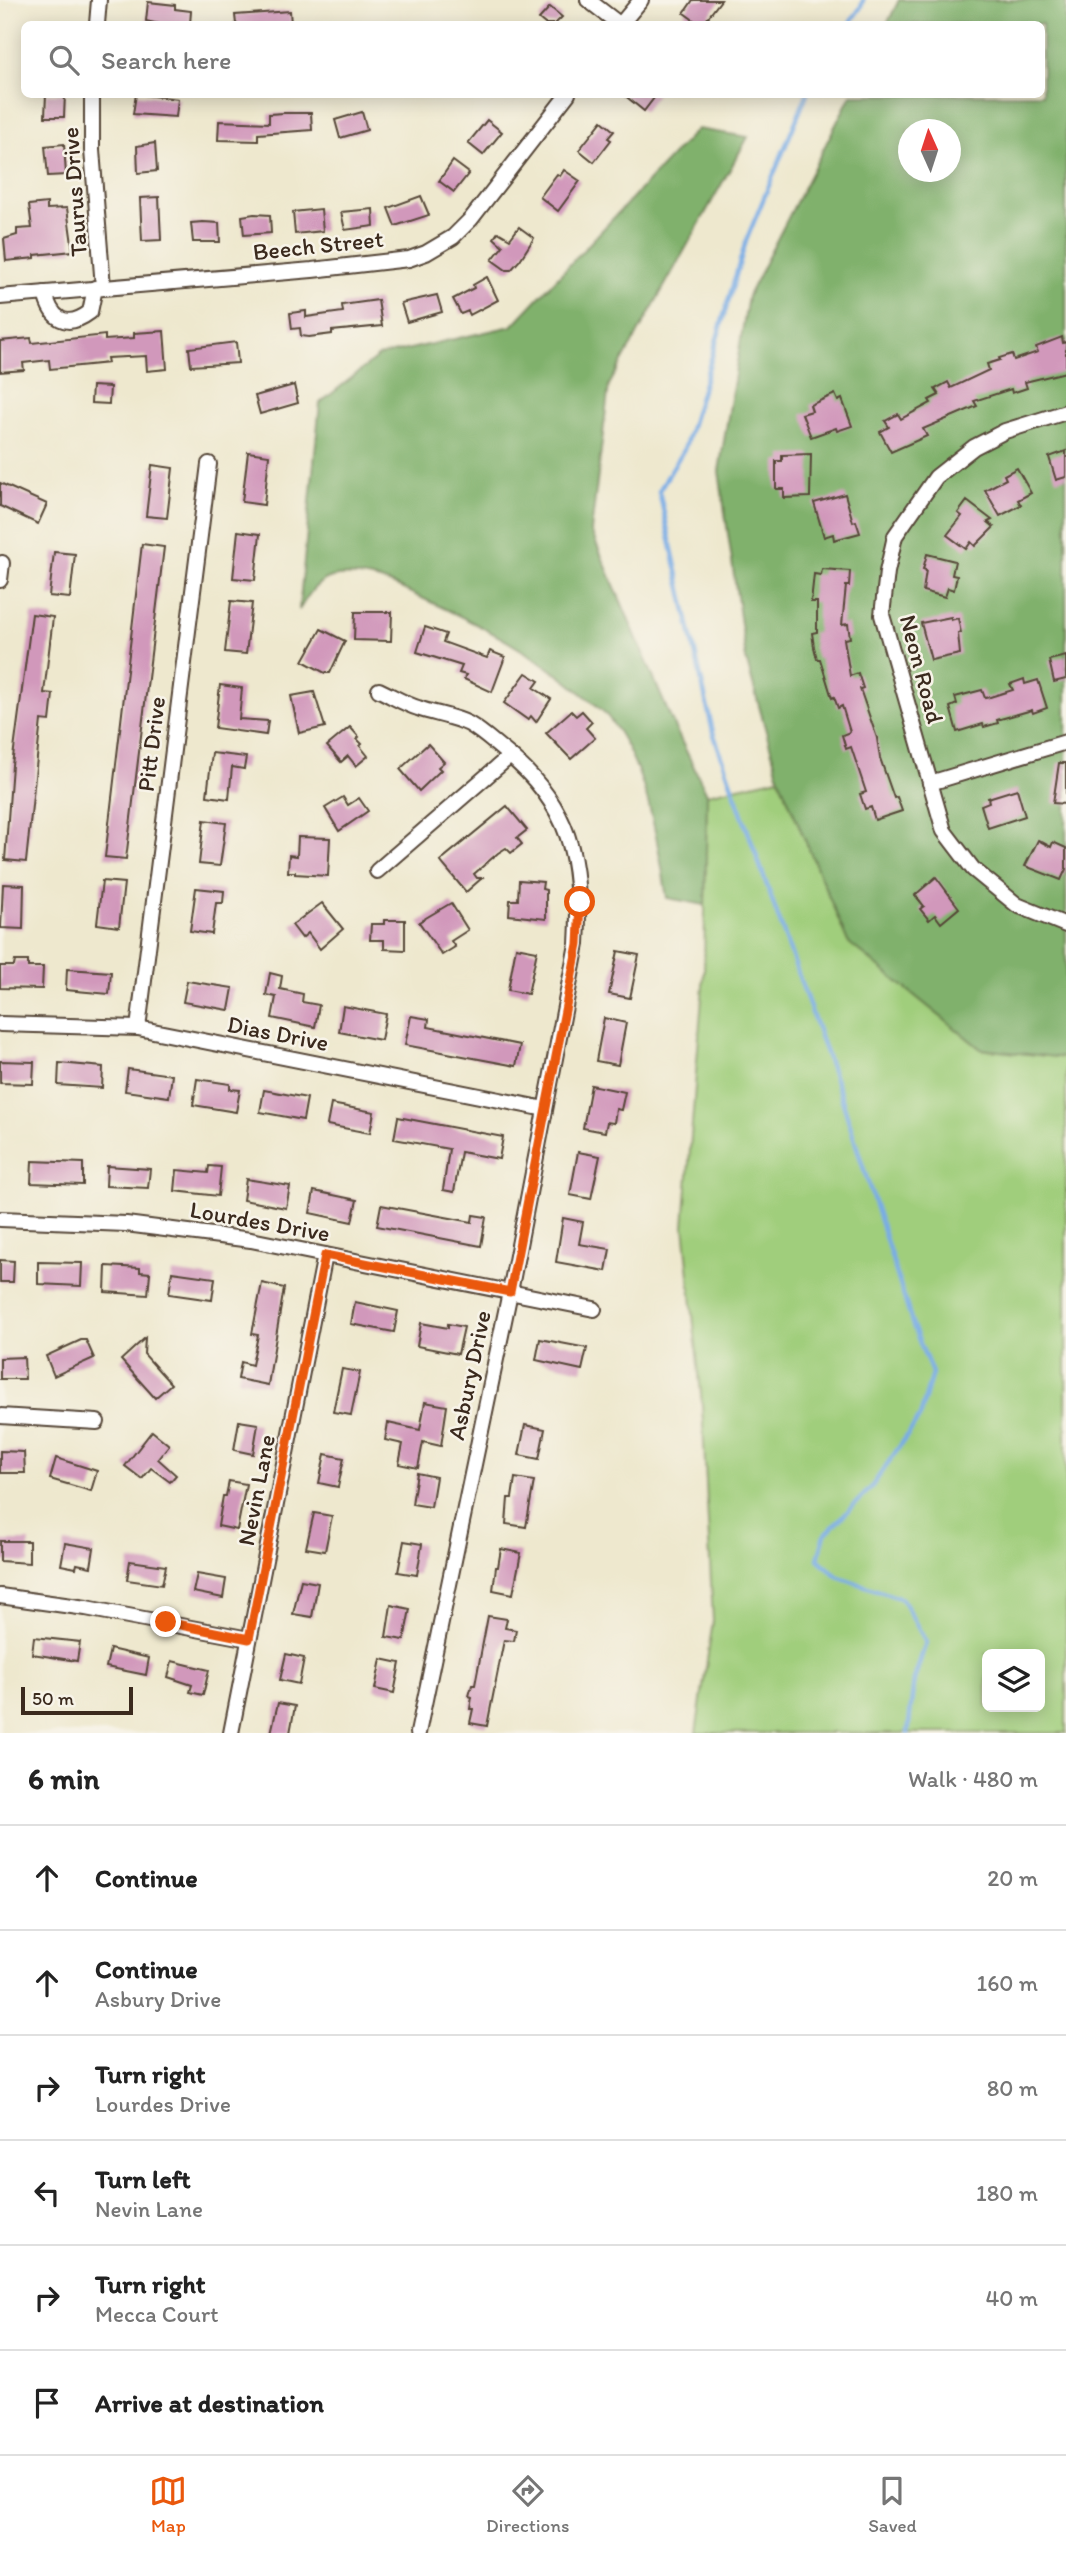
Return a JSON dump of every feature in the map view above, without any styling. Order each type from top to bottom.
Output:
[{"type":"street","points":[[97,21],[99,0]]},
{"type":"street","points":[[588,0],[616,21]]},
{"type":"street","points":[[622,21],[640,0]]},
{"type":"street","name":"Taurus Drive","points":[[92,98],[99,288]]},
{"type":"street","name":"Beech Street","points":[[0,297],[410,259],[453,237],[471,219],[565,98]]},
{"type":"street","points":[[45,293],[52,313],[59,320],[72,320],[90,312],[99,288]]},
{"type":"street","name":"Neon Road","points":[[1066,412],[1005,431],[974,447],[936,477],[895,536],[882,615],[944,831],[973,869],[1017,905],[1066,925]]},
{"type":"street","name":"Pitt Drive","points":[[138,1028],[209,464]]},
{"type":"street","points":[[0,580],[2,563]]},
{"type":"street","name":"Asbury Drive","points":[[379,690],[415,708],[469,724],[529,772],[550,797],[566,828],[576,864],[579,889],[578,944],[510,1292],[418,1733]]},
{"type":"street","points":[[930,783],[1066,742]]},
{"type":"street","points":[[377,871],[510,756]]},
{"type":"street","name":"Dias Drive","points":[[0,1024],[138,1028],[545,1109]]},
{"type":"street","name":"Lourdes Drive","points":[[0,1219],[126,1224],[251,1240],[594,1309]]},
{"type":"street","name":"Nevin Lane","points":[[231,1733],[325,1255]]},
{"type":"street","points":[[0,1416],[97,1422]]},
{"type":"street","points":[[0,1596],[86,1608],[249,1639]]},
{"type":"green space","points":[[899,0],[1066,0],[1066,1058],[981,1049],[848,942],[779,778],[746,659],[719,471],[748,296],[849,98],[1045,98],[1045,21],[888,21]]},
{"type":"green space","points":[[697,129],[748,137],[609,385],[591,531],[674,726],[707,794],[705,905],[667,898],[648,803],[632,758],[600,708],[547,666],[466,619],[397,586],[374,579],[344,576],[326,579],[312,590],[299,610],[320,403],[379,356],[512,326]]},
{"type":"green space","points":[[779,778],[848,942],[981,1049],[1066,1058],[1066,1733],[696,1733],[713,1621],[702,1404],[684,1226],[704,972],[707,794]]},
{"type":"building","points":[[693,0],[721,0],[705,21],[695,21],[684,13]]},
{"type":"building","points":[[148,2],[175,5],[175,9],[191,11],[190,21],[146,21]]},
{"type":"building","points":[[550,7],[562,17],[558,21],[539,19]]},
{"type":"building","points":[[290,11],[291,21],[236,21],[235,15]]},
{"type":"building","points":[[46,98],[65,98],[64,117],[45,117]]},
{"type":"building","points":[[135,98],[178,99],[176,117],[133,114]]},
{"type":"building","points":[[628,98],[654,98],[644,111]]},
{"type":"building","points":[[362,112],[367,130],[340,138],[335,120]]},
{"type":"building","points":[[311,113],[312,130],[258,134],[258,141],[218,140],[219,121],[269,123],[269,114]]},
{"type":"building","points":[[487,120],[502,132],[483,155],[468,143]]},
{"type":"building","points":[[602,121],[614,131],[608,138],[611,140],[594,162],[579,150]]},
{"type":"building","points":[[155,143],[157,171],[138,173],[137,146]]},
{"type":"building","points":[[64,144],[66,175],[48,176],[45,146]]},
{"type":"building","points":[[453,161],[469,173],[454,192],[439,181]]},
{"type":"building","points":[[564,170],[580,181],[558,211],[540,197],[557,174],[560,176]]},
{"type":"building","points":[[421,196],[429,215],[395,226],[388,208]]},
{"type":"building","points":[[159,197],[161,240],[142,241],[140,198]]},
{"type":"building","points":[[47,203],[47,209],[67,208],[73,251],[6,261],[4,239],[17,235],[17,229],[32,228],[29,205]]},
{"type":"building","points":[[321,209],[323,231],[295,234],[293,212]]},
{"type":"building","points":[[373,209],[374,226],[345,230],[341,212]]},
{"type":"building","points":[[270,215],[271,233],[244,235],[242,216]]},
{"type":"building","points":[[191,223],[219,223],[220,242],[193,242]]},
{"type":"building","points":[[519,227],[534,238],[520,260],[511,270],[506,270],[492,260],[503,246],[494,238],[498,232],[510,239]]},
{"type":"building","points":[[487,277],[498,300],[470,315],[468,311],[461,314],[453,299],[474,288],[473,285]]},
{"type":"building","points":[[437,295],[442,312],[407,322],[401,303]]},
{"type":"building","points":[[378,300],[382,326],[332,331],[332,334],[309,337],[301,336],[300,328],[292,329],[290,313],[306,311],[306,317],[343,312],[342,305]]},
{"type":"building","points":[[164,331],[167,369],[147,371],[146,356],[107,358],[108,363],[50,369],[49,360],[23,363],[24,370],[0,372],[0,341],[31,338],[32,343],[105,335],[105,340],[134,338],[134,333]]},
{"type":"building","points":[[1062,337],[1063,343],[1066,342],[1066,372],[1025,382],[1027,388],[1012,393],[1011,389],[974,401],[977,406],[923,429],[927,436],[891,452],[880,432],[889,427],[885,421],[898,414],[901,419],[931,403],[929,400],[939,395],[935,389],[948,382],[951,388],[989,370],[987,364],[1000,360],[999,358],[1012,354],[1014,360],[1038,352],[1036,347]]},
{"type":"building","points":[[236,342],[238,363],[191,366],[189,348]]},
{"type":"building","points":[[294,385],[298,403],[260,414],[255,396]]},
{"type":"building","points":[[92,386],[110,387],[109,404],[91,403]]},
{"type":"building","points":[[835,394],[838,401],[842,399],[852,426],[837,431],[836,428],[811,437],[802,414],[812,411],[810,405]]},
{"type":"building","points":[[1066,451],[1066,477],[1056,480],[1049,457]]},
{"type":"building","points":[[248,452],[269,455],[264,505],[242,502]]},
{"type":"building","points":[[811,454],[810,497],[784,498],[784,489],[776,489],[776,461],[782,461],[782,455]]},
{"type":"building","points":[[152,465],[173,468],[167,518],[146,516]]},
{"type":"building","points":[[1017,468],[1031,493],[1018,500],[1021,505],[1000,516],[985,490],[1006,479],[1004,475]]},
{"type":"building","points":[[0,483],[47,504],[38,524],[0,506]]},
{"type":"building","points":[[845,494],[853,522],[856,521],[860,533],[834,540],[833,534],[824,537],[814,503]]},
{"type":"building","points":[[967,501],[992,520],[988,522],[994,527],[975,546],[971,542],[966,549],[947,535],[962,516],[958,513]]},
{"type":"building","points":[[238,531],[260,534],[255,580],[233,578]]},
{"type":"building","points":[[142,544],[164,547],[126,859],[105,857]]},
{"type":"building","points":[[54,552],[75,554],[70,598],[49,596]]},
{"type":"building","points":[[927,554],[955,561],[952,575],[957,576],[954,590],[948,588],[945,597],[923,591],[926,570],[923,569]]},
{"type":"building","points":[[822,569],[850,571],[842,625],[848,624],[850,638],[844,639],[850,676],[858,673],[863,688],[860,689],[877,738],[880,758],[894,798],[897,797],[902,811],[875,820],[871,807],[865,809],[860,794],[866,792],[851,747],[846,749],[842,735],[850,732],[842,706],[838,708],[834,697],[832,698],[814,647],[812,633],[817,632],[817,602],[811,602],[814,574],[821,575]]},
{"type":"building","points":[[231,601],[252,603],[246,654],[225,652]]},
{"type":"building","points":[[355,612],[392,612],[391,641],[354,640]]},
{"type":"building","points":[[32,614],[53,617],[44,693],[53,694],[50,721],[41,720],[26,862],[5,860],[12,765]]},
{"type":"building","points":[[951,617],[951,620],[958,618],[961,633],[958,633],[960,654],[931,660],[921,623]]},
{"type":"building","points":[[425,627],[446,634],[443,642],[487,658],[490,651],[505,657],[492,692],[464,679],[466,675],[459,673],[462,666],[417,652]]},
{"type":"building","points":[[321,629],[345,641],[330,673],[303,661]]},
{"type":"building","points":[[1066,656],[1066,679],[1054,682],[1049,660]]},
{"type":"building","points":[[526,673],[539,681],[534,688],[551,699],[536,722],[531,716],[528,720],[504,703]]},
{"type":"building","points":[[1024,679],[1025,684],[1038,680],[1047,708],[997,720],[998,723],[984,727],[983,724],[957,732],[950,707],[957,704],[955,697],[982,690],[985,698],[990,697],[1013,690],[1010,684]]},
{"type":"building","points":[[220,685],[242,688],[239,719],[268,721],[266,735],[215,728]]},
{"type":"building","points":[[314,692],[325,727],[299,733],[291,696]]},
{"type":"building","points":[[571,711],[576,716],[582,711],[592,722],[586,728],[595,738],[571,759],[546,733]]},
{"type":"building","points":[[350,727],[359,737],[357,739],[362,744],[360,746],[368,756],[356,766],[348,756],[341,762],[327,746]]},
{"type":"building","points":[[428,744],[444,762],[438,767],[441,770],[419,791],[400,769]]},
{"type":"building","points":[[212,753],[246,757],[244,769],[232,767],[229,799],[207,796]]},
{"type":"building","points":[[1059,763],[1066,763],[1066,804],[1053,803]]},
{"type":"building","points":[[1017,789],[1025,816],[988,828],[981,805],[989,802],[988,798]]},
{"type":"building","points":[[343,797],[348,805],[359,798],[368,811],[339,831],[325,808]]},
{"type":"building","points":[[507,806],[527,830],[517,838],[522,844],[511,853],[506,848],[498,853],[474,874],[477,878],[482,878],[466,892],[440,861]]},
{"type":"building","points":[[204,820],[226,823],[220,866],[199,864]]},
{"type":"building","points":[[298,837],[330,838],[328,876],[288,872],[289,855],[297,856]]},
{"type":"building","points":[[1038,840],[1051,847],[1053,842],[1066,848],[1066,869],[1061,880],[1025,866]]},
{"type":"building","points":[[936,877],[959,908],[941,923],[935,915],[929,920],[920,909],[924,906],[915,895]]},
{"type":"building","points":[[519,880],[543,882],[542,889],[546,890],[546,919],[509,915],[510,900],[518,900]]},
{"type":"building","points":[[102,881],[124,883],[119,927],[97,924]]},
{"type":"building","points":[[3,884],[24,885],[23,929],[1,928]]},
{"type":"building","points":[[196,888],[224,891],[223,903],[216,903],[212,934],[190,931]]},
{"type":"building","points":[[322,903],[343,929],[320,949],[308,933],[302,938],[292,925]]},
{"type":"building","points":[[451,903],[468,930],[451,941],[455,947],[442,955],[419,922]]},
{"type":"building","points":[[384,920],[405,920],[405,950],[384,949],[384,940],[370,940],[371,924],[384,924]]},
{"type":"building","points":[[516,947],[537,951],[528,994],[508,990]]},
{"type":"building","points":[[618,951],[639,955],[630,998],[609,994]]},
{"type":"building","points":[[15,961],[28,961],[28,967],[43,967],[42,989],[0,988],[0,966],[14,966]]},
{"type":"building","points":[[67,969],[111,972],[109,994],[66,990]]},
{"type":"building","points":[[270,973],[282,976],[280,989],[303,994],[302,1002],[319,1005],[315,1027],[272,1018],[276,997],[266,995]]},
{"type":"building","points":[[187,981],[233,988],[229,1010],[183,1002]]},
{"type":"building","points":[[343,1006],[386,1014],[381,1040],[339,1032]]},
{"type":"building","points":[[411,1016],[429,1019],[428,1027],[520,1045],[516,1066],[405,1045]]},
{"type":"building","points":[[604,1018],[626,1023],[618,1065],[596,1061]]},
{"type":"building","points":[[0,1061],[34,1062],[33,1084],[0,1083]]},
{"type":"building","points":[[59,1063],[103,1067],[102,1088],[58,1085]]},
{"type":"building","points":[[128,1069],[172,1075],[169,1097],[125,1091]]},
{"type":"building","points":[[197,1079],[230,1084],[230,1089],[240,1090],[236,1112],[193,1105]]},
{"type":"building","points":[[591,1085],[625,1092],[621,1110],[616,1109],[614,1123],[607,1122],[605,1132],[583,1128]]},
{"type":"building","points":[[264,1090],[307,1098],[303,1120],[260,1112]]},
{"type":"building","points":[[331,1104],[374,1112],[370,1133],[327,1125]]},
{"type":"building","points":[[398,1117],[503,1137],[499,1159],[461,1152],[454,1192],[443,1190],[449,1149],[394,1139]]},
{"type":"building","points":[[578,1152],[600,1156],[591,1199],[570,1195]]},
{"type":"building","points":[[32,1161],[83,1163],[83,1185],[31,1183]]},
{"type":"building","points":[[107,1166],[150,1169],[148,1188],[106,1186]]},
{"type":"building","points":[[209,1166],[221,1167],[218,1196],[175,1191],[177,1170],[208,1173]]},
{"type":"building","points":[[246,1179],[290,1186],[286,1208],[243,1200]]},
{"type":"building","points":[[314,1191],[357,1200],[352,1222],[310,1213]]},
{"type":"building","points":[[381,1205],[472,1222],[473,1215],[486,1217],[481,1246],[377,1226]]},
{"type":"building","points":[[563,1218],[583,1222],[579,1244],[610,1249],[606,1271],[556,1262]]},
{"type":"building","points":[[0,1260],[14,1261],[13,1282],[0,1282]]},
{"type":"building","points":[[38,1262],[82,1263],[81,1286],[38,1284]]},
{"type":"building","points":[[106,1266],[140,1268],[140,1272],[150,1273],[148,1295],[105,1292]]},
{"type":"building","points":[[172,1272],[215,1278],[212,1300],[169,1294]]},
{"type":"building","points":[[262,1283],[284,1288],[268,1385],[238,1379],[241,1362],[252,1365],[258,1335],[252,1334]]},
{"type":"building","points":[[355,1302],[398,1311],[394,1332],[351,1324]]},
{"type":"building","points":[[421,1323],[448,1328],[448,1324],[464,1327],[458,1354],[417,1346]]},
{"type":"building","points":[[145,1338],[144,1354],[171,1384],[155,1398],[121,1360]]},
{"type":"building","points":[[540,1339],[587,1348],[582,1370],[536,1360]]},
{"type":"building","points":[[86,1340],[94,1358],[54,1376],[46,1356]]},
{"type":"building","points":[[24,1357],[25,1379],[0,1379],[0,1358]]},
{"type":"building","points":[[342,1369],[360,1372],[351,1415],[333,1412]]},
{"type":"building","points":[[425,1402],[447,1406],[441,1446],[423,1442],[418,1468],[399,1464],[403,1444],[385,1440],[388,1423],[420,1430]]},
{"type":"building","points":[[239,1421],[258,1424],[253,1454],[234,1450]]},
{"type":"building","points":[[525,1425],[545,1429],[539,1459],[519,1455]]},
{"type":"building","points":[[152,1431],[169,1445],[158,1459],[176,1475],[170,1482],[151,1468],[142,1479],[125,1466]]},
{"type":"building","points":[[0,1451],[24,1452],[25,1473],[0,1473]]},
{"type":"building","points":[[325,1454],[344,1458],[338,1487],[319,1483]]},
{"type":"building","points":[[56,1458],[97,1471],[91,1491],[50,1479]]},
{"type":"building","points":[[417,1473],[436,1477],[431,1507],[412,1504]]},
{"type":"building","points":[[515,1478],[534,1481],[526,1527],[506,1524],[508,1498],[512,1498]]},
{"type":"building","points":[[229,1481],[246,1484],[237,1530],[218,1526],[223,1496],[226,1496]]},
{"type":"building","points":[[314,1513],[332,1516],[325,1551],[306,1548]]},
{"type":"building","points":[[0,1541],[29,1541],[29,1563],[0,1561]]},
{"type":"building","points":[[404,1541],[422,1544],[417,1575],[398,1572]]},
{"type":"building","points":[[65,1543],[94,1548],[91,1567],[61,1565]]},
{"type":"building","points":[[501,1549],[521,1553],[513,1594],[493,1590]]},
{"type":"building","points":[[130,1561],[166,1566],[162,1585],[127,1580]]},
{"type":"building","points":[[197,1574],[226,1579],[223,1598],[193,1592]]},
{"type":"building","points":[[301,1580],[318,1583],[312,1617],[293,1614]]},
{"type":"building","points":[[391,1605],[410,1609],[404,1640],[386,1637]]},
{"type":"building","points":[[488,1616],[507,1619],[505,1628],[516,1630],[514,1641],[504,1640],[487,1726],[470,1723],[473,1709],[470,1709],[472,1697],[469,1696],[472,1685],[475,1685]]},
{"type":"building","points":[[34,1637],[80,1642],[77,1661],[32,1654]]},
{"type":"building","points":[[110,1649],[149,1658],[146,1675],[106,1667]]},
{"type":"building","points":[[286,1654],[304,1658],[299,1684],[280,1680]]},
{"type":"building","points":[[381,1659],[400,1663],[394,1693],[375,1689]]},
{"type":"building","points":[[172,1661],[209,1670],[203,1695],[190,1692],[192,1685],[168,1677]]},
{"type":"building","points":[[278,1703],[295,1706],[290,1733],[271,1733]]},
{"type":"waterway","points":[[851,21],[863,0]]},
{"type":"waterway","points":[[805,98],[746,241],[685,447],[659,491],[713,732],[840,1093],[913,1326],[932,1373],[920,1417],[870,1489],[825,1534],[818,1559],[837,1576],[902,1599],[926,1642],[914,1680],[908,1733]]},
{"type":"route","points":[[166,1622],[249,1639],[325,1255],[510,1292],[578,944],[580,902]]}]
